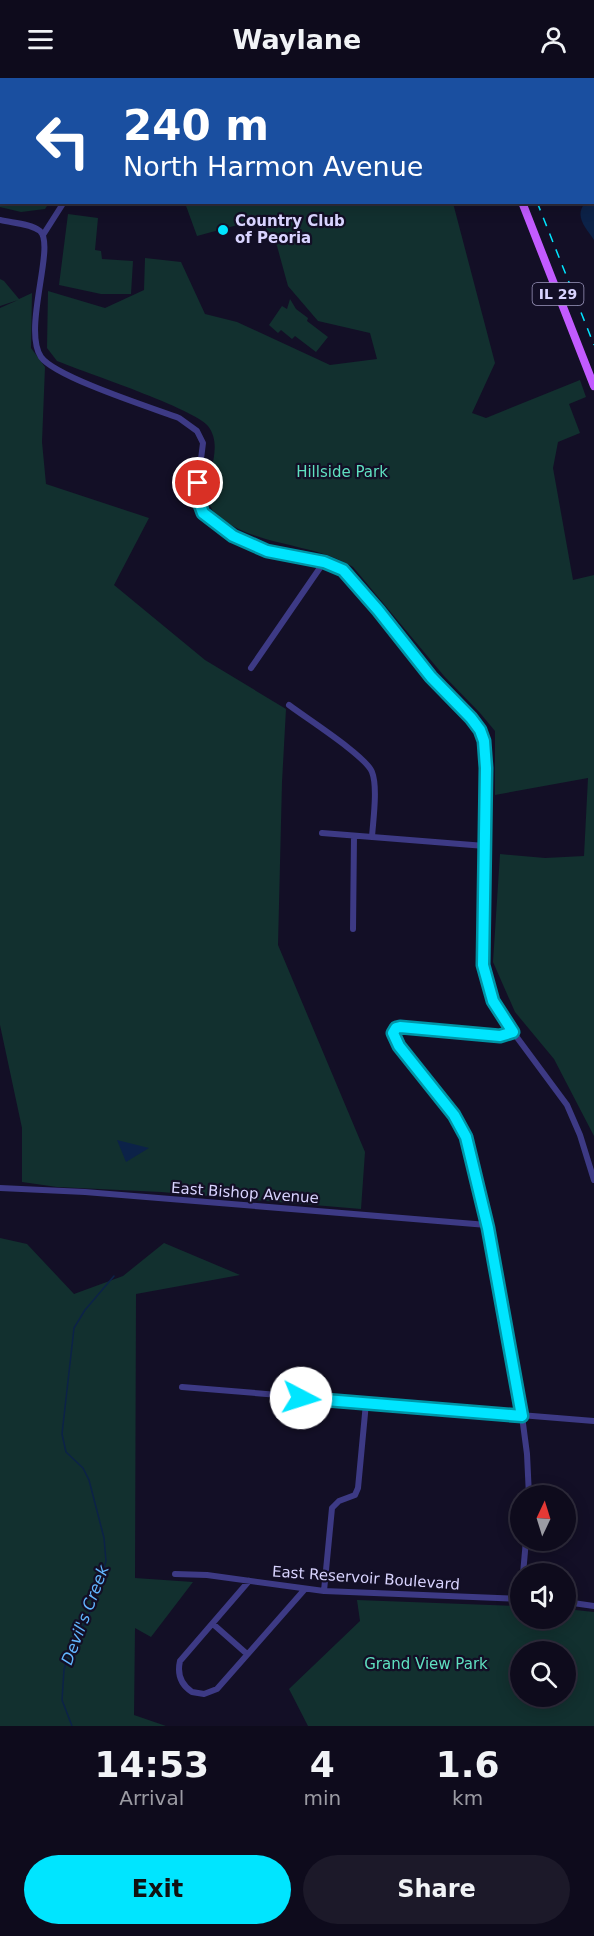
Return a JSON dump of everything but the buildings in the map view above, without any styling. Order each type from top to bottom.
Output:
[{"type":"main road","name":"IL 29","points":[[523,204],[594,386]]},
{"type":"street","points":[[43,235],[63,204]]},
{"type":"street","points":[[0,220],[33,227],[43,235],[45,245],[35,334],[41,358],[55,369],[186,422],[197,431],[203,443],[198,483],[198,495],[203,513],[233,536],[267,551],[338,567],[350,578],[431,677],[480,730],[484,741],[486,768],[483,945],[485,978],[495,1005],[569,1109],[594,1180]]},
{"type":"street","points":[[251,668],[324,562]]},
{"type":"street","points":[[290,705],[359,757],[372,772],[375,801],[372,837]]},
{"type":"street","points":[[322,833],[485,846]]},
{"type":"street","points":[[353,929],[354,836]]},
{"type":"street","points":[[513,1032],[500,1036],[400,1027],[394,1030],[401,1048],[462,1127],[467,1141],[487,1225],[522,1416],[527,1446],[529,1485]]},
{"type":"street","name":"East Bishop Avenue","points":[[0,1188],[85,1192],[487,1225]]},
{"type":"street","points":[[182,1387],[594,1421]]},
{"type":"street","points":[[324,1591],[332,1508],[339,1501],[355,1495],[358,1488],[366,1403]]},
{"type":"street","name":"East Reservoir Boulevard","points":[[175,1574],[207,1575],[324,1591],[510,1599]]},
{"type":"street","points":[[249,1581],[180,1661],[179,1676],[185,1687],[198,1694],[216,1690],[305,1589]]},
{"type":"street","points":[[576,1603],[594,1606]]},
{"type":"street","points":[[213,1624],[247,1654]]},
{"type":"green space","points":[[0,204],[48,204],[45,209],[21,212],[0,207]]},
{"type":"green space","name":"Hillside Park","points":[[185,204],[453,204],[495,363],[472,413],[486,418],[580,380],[586,397],[569,404],[580,433],[558,442],[553,468],[573,580],[594,575],[594,1136],[554,1059],[515,1012],[493,962],[500,854],[545,858],[584,856],[588,778],[495,795],[495,731],[444,676],[353,567],[321,553],[253,535],[221,519],[212,509],[208,498],[215,449],[214,437],[208,426],[183,410],[57,361],[47,348],[48,291],[105,308],[144,290],[145,258],[181,262],[205,314],[237,322],[330,365],[377,359],[370,333],[318,321],[288,286],[277,246],[260,219],[197,236]]},
{"type":"green space","points":[[68,214],[98,218],[95,250],[101,251],[102,259],[133,261],[131,294],[101,294],[59,285]]},
{"type":"green space","points":[[0,279],[19,299],[32,293],[31,348],[45,367],[42,442],[46,484],[149,518],[114,585],[205,660],[286,709],[278,945],[365,1152],[361,1209],[161,1192],[57,1187],[22,1182],[22,1128],[0,1025],[0,308],[18,300],[0,306]]},
{"type":"green space","points":[[290,299],[296,309],[308,318],[307,321],[328,337],[316,352],[295,336],[292,339],[281,330],[278,333],[269,325],[282,306],[287,309]]},
{"type":"green space","points":[[0,1238],[27,1244],[74,1294],[123,1276],[164,1243],[240,1275],[136,1294],[135,1578],[193,1582],[151,1637],[135,1628],[134,1715],[166,1726],[0,1726]]},
{"type":"green space","name":"Grand View Park","points":[[357,1600],[510,1606],[510,1629],[576,1629],[576,1610],[594,1612],[594,1726],[308,1726],[289,1689],[360,1621]]},
{"type":"water","points":[[584,204],[594,204],[594,240],[581,218]]},
{"type":"water","points":[[117,1140],[149,1148],[126,1162]]},
{"type":"waterway","name":"Devil's Creek","points":[[72,1726],[62,1700],[64,1670],[71,1643],[87,1621],[106,1561],[104,1538],[89,1480],[83,1468],[66,1452],[62,1434],[74,1328],[85,1310],[114,1276]]},
{"type":"railway","points":[[538,204],[594,345]]},
{"type":"place","name":"Country Club of Peoria","points":[[223,230]]},
{"type":"route","points":[[198,483],[198,495],[203,513],[233,536],[267,551],[324,562],[343,570],[442,690],[476,723],[484,744],[486,782],[483,965],[488,990],[499,1013],[513,1032],[500,1036],[400,1027],[396,1028],[393,1033],[399,1046],[454,1115],[464,1133],[488,1228],[522,1416],[301,1398]]}]
